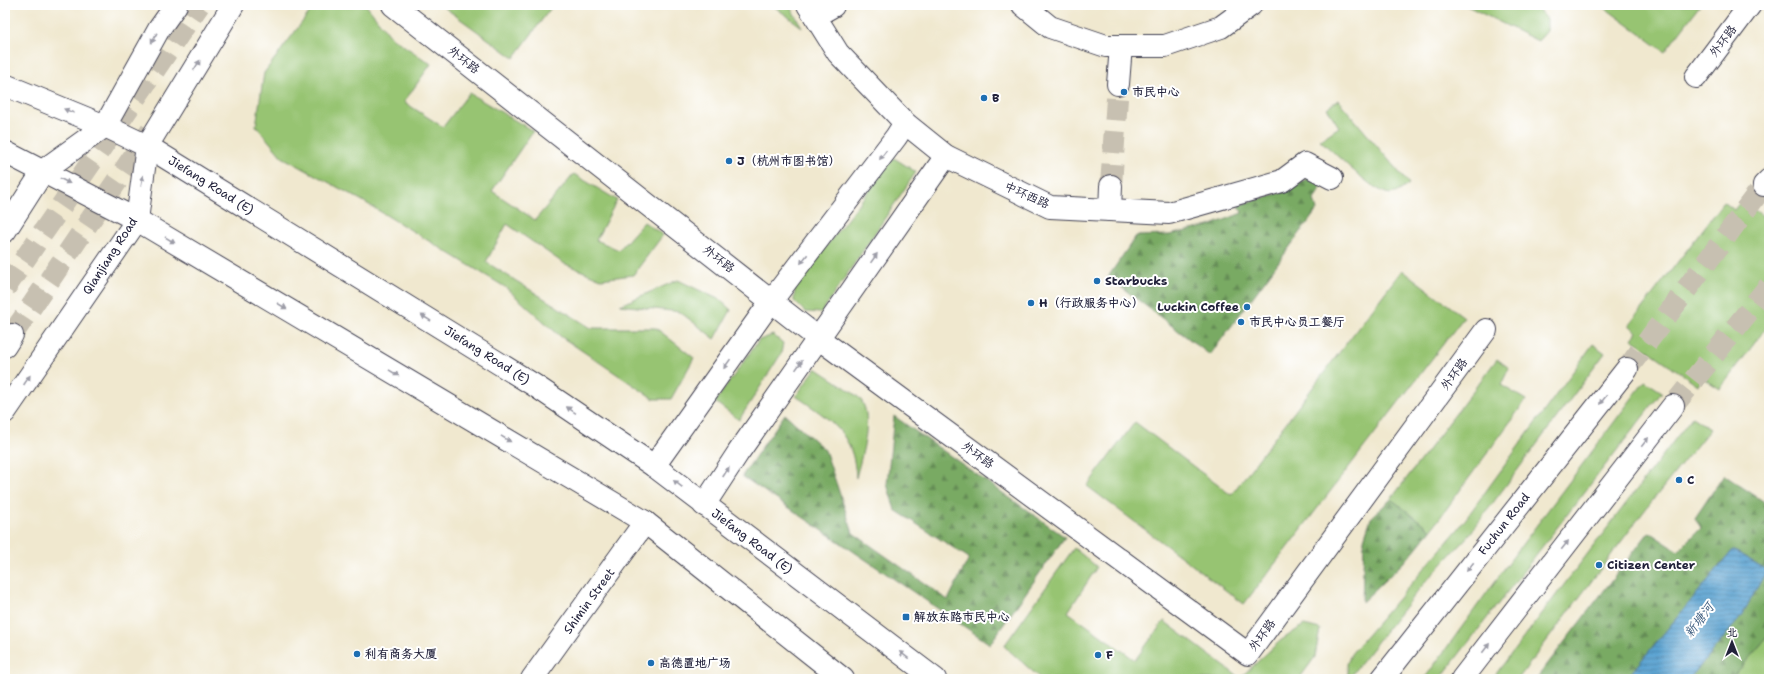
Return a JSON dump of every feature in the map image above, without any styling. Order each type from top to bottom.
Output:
[{"type":"main road","points":[[5,231],[44,170],[105,126],[159,29],[176,5]]},
{"type":"main road","name":"Qianjiang Road","points":[[5,412],[137,220],[148,146],[234,5]]},
{"type":"main road","name":"外环路","points":[[393,5],[772,300],[818,338],[1248,654],[1486,330]]},
{"type":"main road","points":[[1022,5],[1050,27],[1106,46],[1165,46],[1221,27],[1251,5]]},
{"type":"main road","name":"外环路","points":[[1696,77],[1750,5]]},
{"type":"main road","name":"中环西路","points":[[819,9],[838,53],[904,123],[946,156],[1050,207],[1168,213],[1282,181],[1305,164],[1332,178]]},
{"type":"main road","points":[[1118,84],[1121,46]]},
{"type":"main road","name":"Jiefang Road (E)","points":[[5,85],[105,126],[148,146],[534,385],[654,466],[935,679]]},
{"type":"main road","points":[[654,466],[772,300],[896,137],[904,123]]},
{"type":"main road","points":[[5,152],[44,170],[137,220],[645,522],[843,679]]},
{"type":"main road","points":[[704,505],[818,338],[946,156]]},
{"type":"main road","points":[[1110,210],[1112,186]]},
{"type":"main road","name":"Fuchun Road","points":[[1382,679],[1627,369]]},
{"type":"main road","points":[[1462,679],[1673,406]]},
{"type":"main road","name":"Shimin Street","points":[[532,679],[645,522]]},
{"type":"green space","points":[[315,5],[366,5],[391,37],[431,64],[404,102],[443,127],[469,93],[533,131],[492,191],[535,220],[574,174],[617,200],[596,240],[619,250],[644,222],[663,235],[633,275],[601,279],[563,263],[507,224],[486,262],[591,328],[656,328],[694,358],[671,399],[654,399],[560,336],[505,287],[361,200],[282,157],[256,126],[264,73]]},
{"type":"green space","points":[[441,5],[553,5],[514,58]]},
{"type":"green space","points":[[772,5],[789,5],[802,27]]},
{"type":"green space","points":[[1465,5],[1534,5],[1547,19],[1547,31],[1538,41]]},
{"type":"green space","points":[[1601,5],[1700,5],[1665,52]]},
{"type":"green space","points":[[1338,100],[1409,184],[1398,192],[1392,194],[1379,190],[1361,177],[1320,140],[1339,127],[1327,108]]},
{"type":"green space","points":[[894,158],[916,172],[821,313],[805,312],[794,301],[795,287]]},
{"type":"green space","points":[[1309,178],[1319,182],[1321,187],[1314,200],[1317,210],[1210,355],[1108,277],[1136,236],[1169,235],[1209,226],[1242,213],[1239,205],[1289,190]]},
{"type":"green space","points":[[1741,201],[1769,220],[1769,324],[1720,389],[1703,378],[1698,385],[1632,339],[1637,332],[1629,325],[1724,202],[1734,210]]},
{"type":"green space","points":[[1402,270],[1464,317],[1244,604],[1087,486],[1135,422],[1231,495]]},
{"type":"green space","points":[[678,280],[720,300],[731,310],[715,339],[680,312],[620,305]]},
{"type":"green space","points":[[773,335],[783,343],[781,354],[739,420],[715,402],[759,340]]},
{"type":"green space","points":[[1593,344],[1605,353],[1469,535],[1419,589],[1348,679],[1347,664],[1351,654],[1459,528]]},
{"type":"green space","points":[[1497,359],[1509,368],[1501,385],[1526,400],[1431,530],[1391,499]]},
{"type":"green space","points":[[816,368],[847,388],[861,400],[865,408],[865,438],[856,478],[851,449],[845,438],[829,420],[796,396]]},
{"type":"green space","points":[[1645,381],[1662,392],[1440,679],[1424,679],[1512,558]]},
{"type":"green space","points":[[785,414],[825,450],[853,533],[948,600],[969,558],[895,510],[887,484],[894,416],[1065,537],[990,644],[742,476]]},
{"type":"green space","points":[[1692,417],[1710,429],[1645,510],[1518,679],[1492,679]]},
{"type":"green space","points":[[1724,475],[1769,505],[1769,635],[1731,679],[1689,679],[1741,617],[1767,570],[1733,550],[1626,679],[1536,679],[1649,532],[1678,551],[1701,528],[1695,518]]},
{"type":"green space","points":[[1391,499],[1431,530],[1408,558],[1362,602],[1364,539],[1371,518]]},
{"type":"green space","points":[[1074,548],[1097,567],[1068,612],[1135,660],[1164,621],[1240,678],[1280,641],[1304,625],[1320,629],[1315,657],[1299,679],[1041,679],[1004,646]]},
{"type":"green space","points":[[1769,635],[1769,679],[1731,679]]},
{"type":"water","name":"新塘河","points":[[1733,550],[1767,570],[1741,617],[1689,679],[1626,679]]},
{"type":"tunnel","points":[[5,288],[199,5]]},
{"type":"tunnel","points":[[1111,186],[1118,84]]},
{"type":"tunnel","points":[[12,335],[151,131]]},
{"type":"tunnel","points":[[1627,369],[1764,185]]},
{"type":"tunnel","points":[[1673,406],[1769,286]]},
{"type":"place","name":"市民中心","points":[[1124,92]]},
{"type":"place","name":"B","points":[[984,98]]},
{"type":"place","name":"J（杭州市图书馆）","points":[[729,161]]},
{"type":"place","name":"Starbucks","points":[[1097,281]]},
{"type":"place","name":"H（行政服务中心）","points":[[1031,303]]},
{"type":"place","name":"Luckin Coffee","points":[[1247,307]]},
{"type":"place","name":"市民中心员工餐厅","points":[[1241,322]]},
{"type":"place","name":"C","points":[[1679,480]]},
{"type":"place","name":"Citizen Center","points":[[1599,565]]},
{"type":"place","name":"解放东路市民中心","points":[[906,617]]},
{"type":"place","name":"利有商务大厦","points":[[357,654]]},
{"type":"place","name":"F","points":[[1098,655]]},
{"type":"place","name":"高德置地广场","points":[[651,663]]}]
